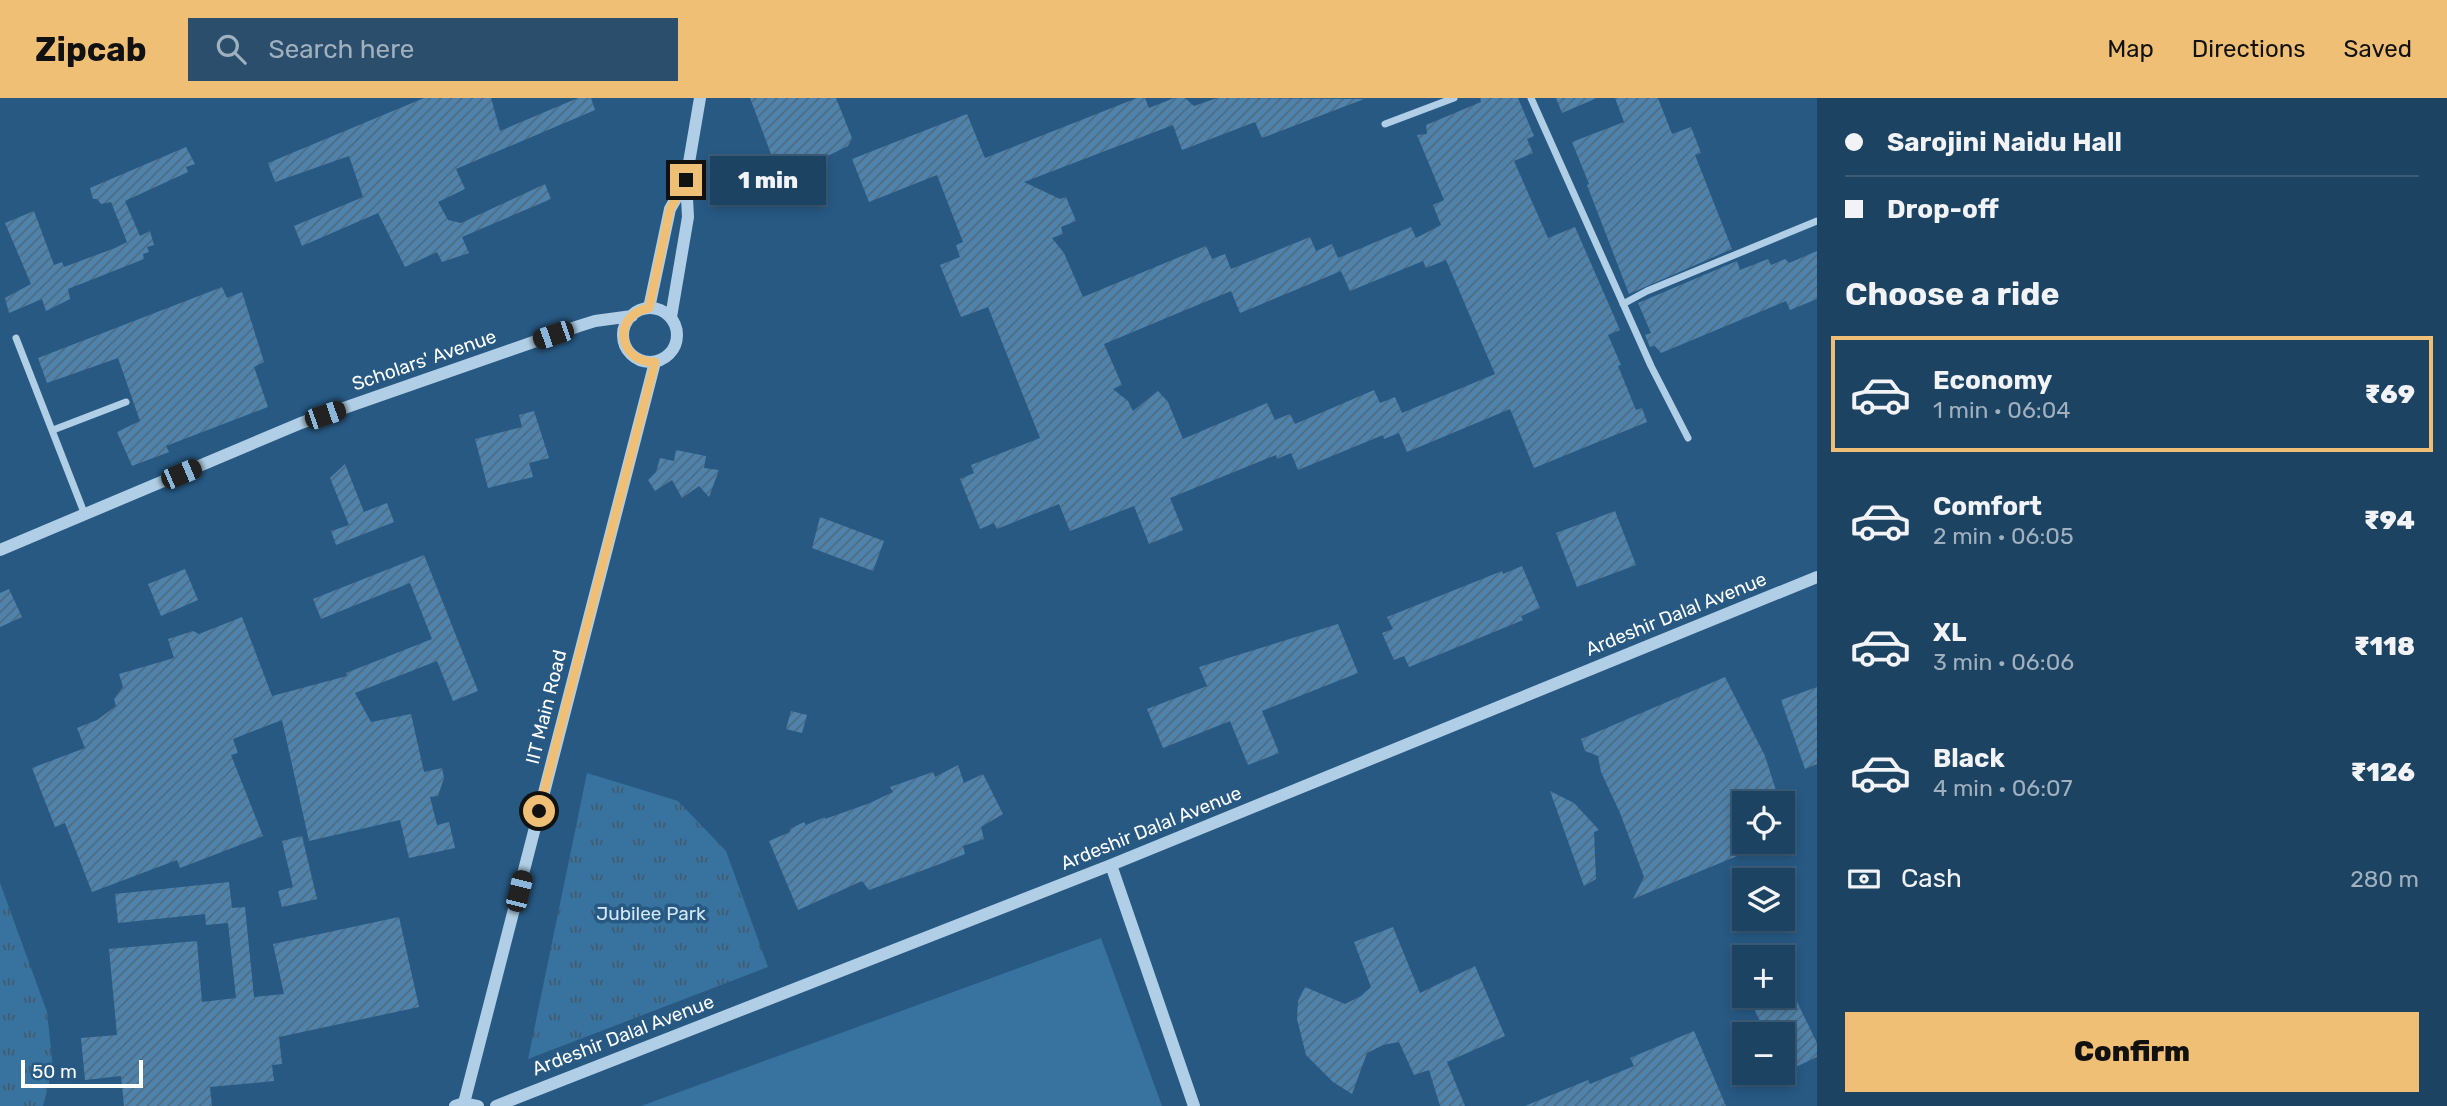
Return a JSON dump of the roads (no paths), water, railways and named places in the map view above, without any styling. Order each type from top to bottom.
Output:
[{"type":"street","points":[[671,317],[657,309],[649,308],[632,316],[624,331],[626,348],[639,359],[655,362],[663,359],[675,347],[677,331],[671,317],[688,217],[686,180],[700,98]]},
{"type":"street","points":[[1385,124],[1454,98]]},
{"type":"street","points":[[1531,98],[1651,366],[1688,438]]},
{"type":"street","points":[[649,308],[670,209],[686,180]]},
{"type":"street","points":[[1623,304],[1647,291],[1817,221]]},
{"type":"street","name":"Scholars' Avenue","points":[[0,550],[301,424],[579,326],[632,316]]},
{"type":"street","points":[[16,338],[85,515]]},
{"type":"street","name":"IIT Main Road","points":[[460,1104],[655,362]]},
{"type":"street","points":[[52,430],[126,402]]},
{"type":"street","name":"Ardeshir Dalal Avenue","points":[[496,1106],[1111,865],[1817,578]]},
{"type":"street","points":[[1111,865],[1194,1106]]},
{"type":"street","points":[[460,1104],[478,1106]]},
{"type":"park label","name":"Jubilee Park","points":[[651,913]]}]
